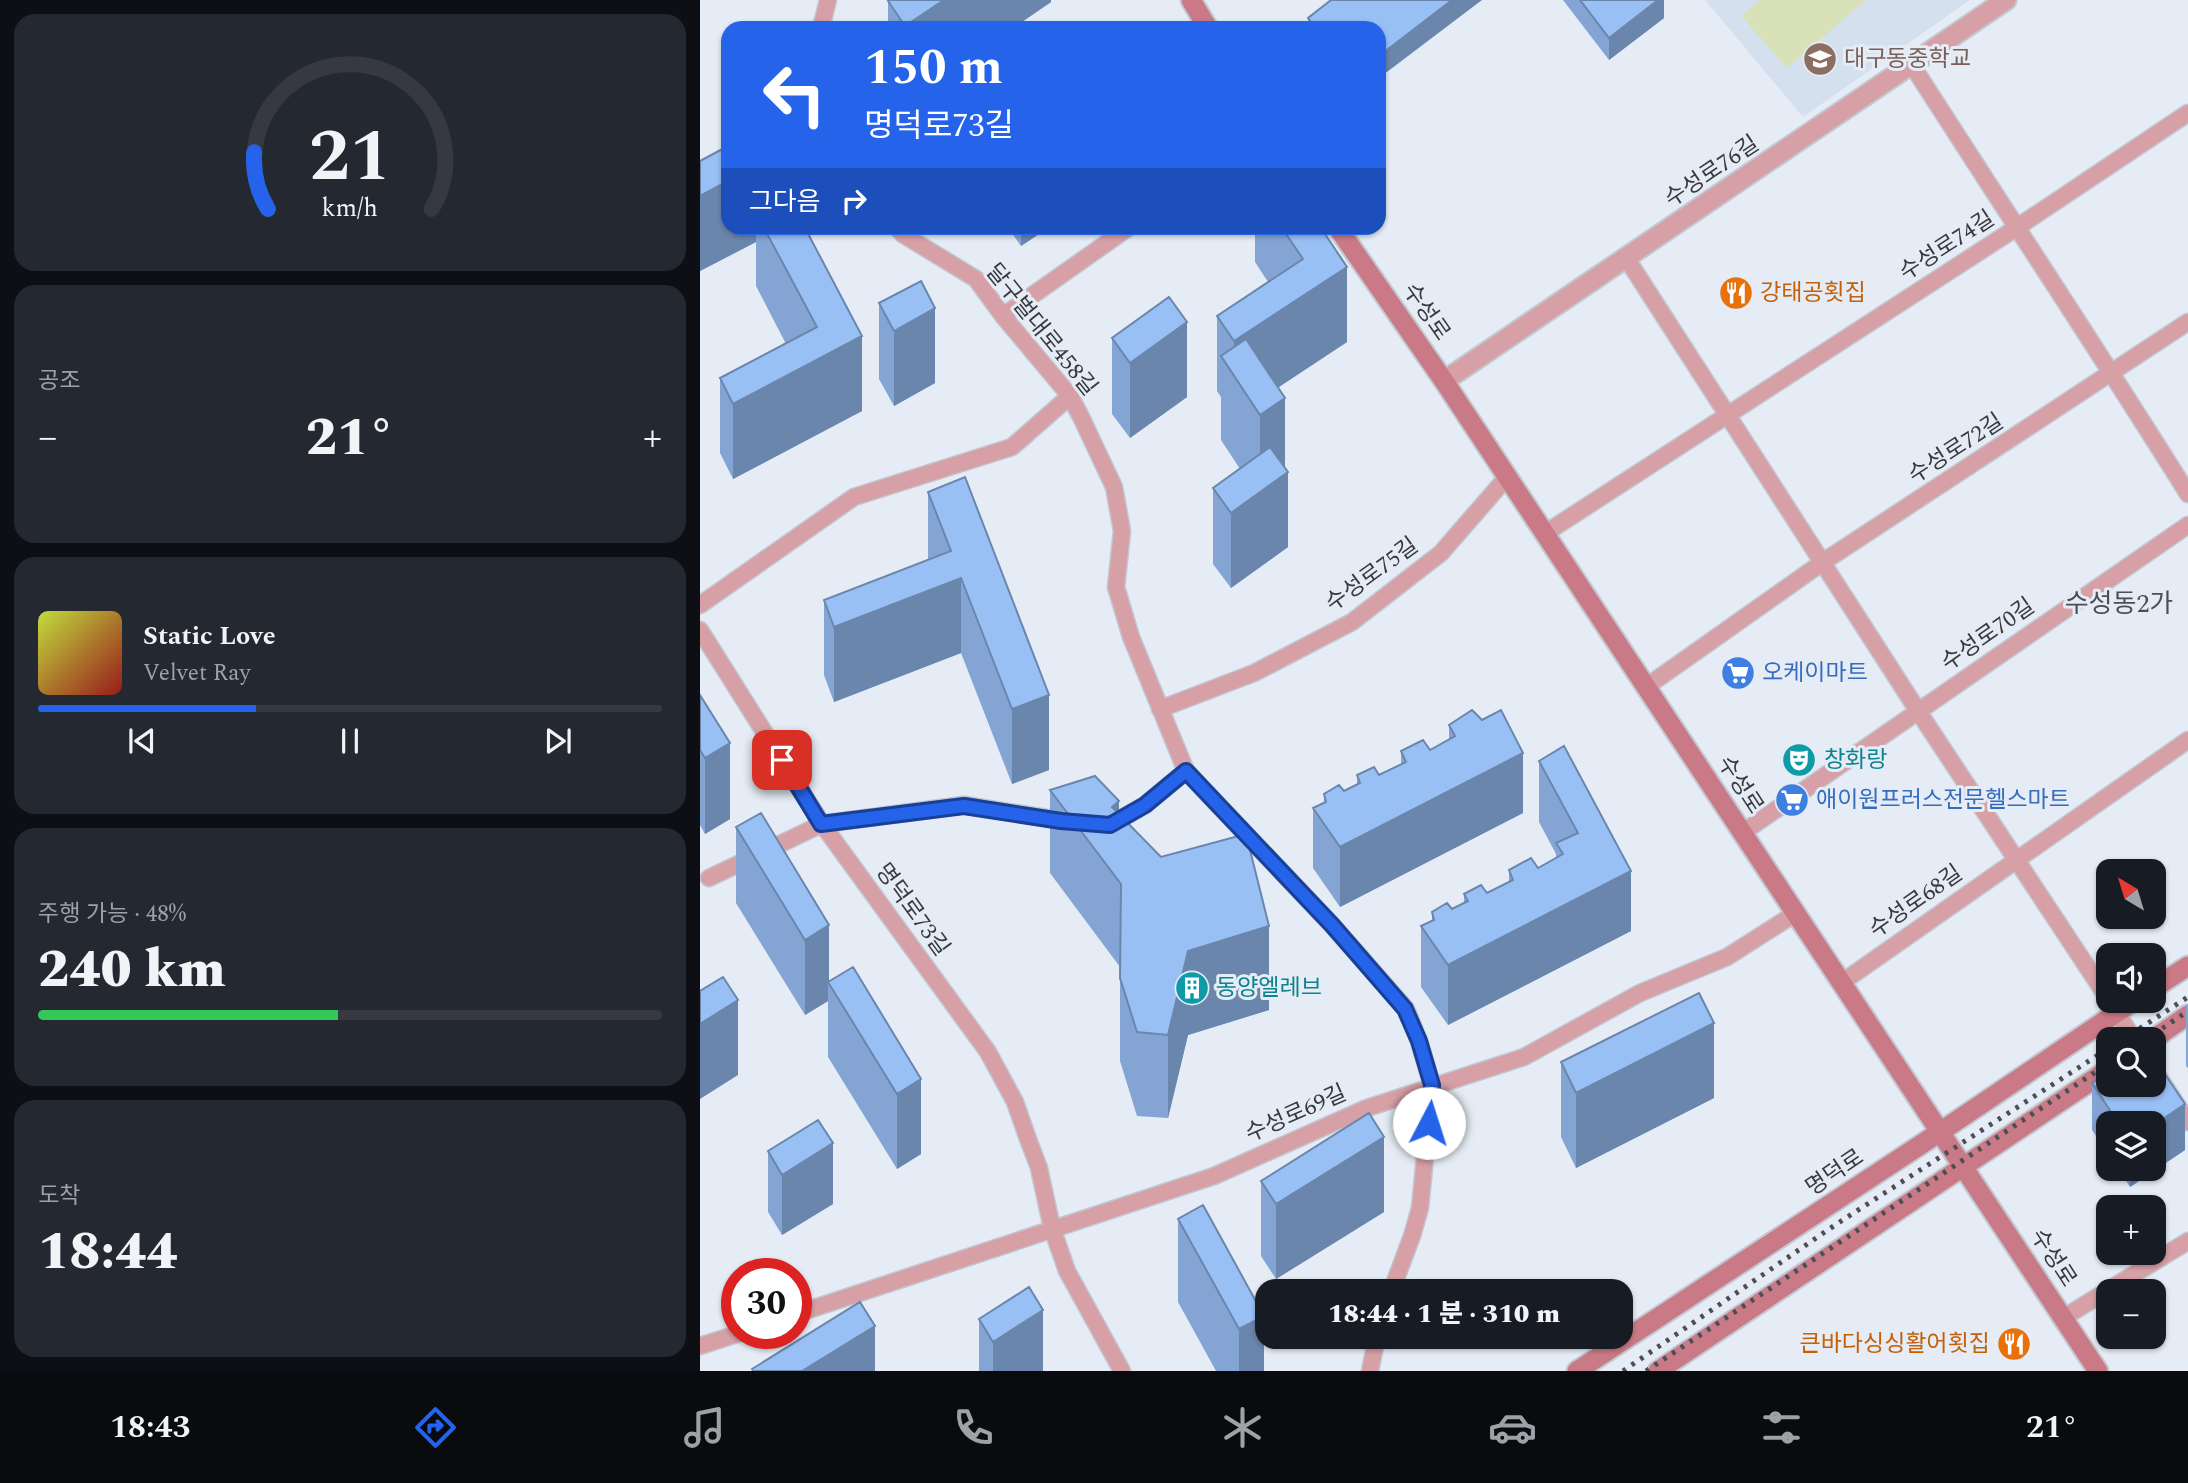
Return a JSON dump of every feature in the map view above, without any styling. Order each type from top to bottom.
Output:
[{"type":"main road","points":[[1191,0],[1204,21]]},
{"type":"main road","name":"수성로","points":[[1343,235],[1444,382],[2098,1371]]},
{"type":"main road","points":[[2166,980],[2188,966]]},
{"type":"main road","name":"명덕로","points":[[1577,1371],[1940,1132],[2100,1013]]},
{"type":"main road","points":[[2166,1030],[2188,1015]]},
{"type":"main road","points":[[1658,1371],[2096,1078]]},
{"type":"street","points":[[823,21],[828,0]]},
{"type":"street","name":"수성로76길","points":[[1444,382],[2006,0]]},
{"type":"street","name":"수성로74길","points":[[1912,65],[2016,228]]},
{"type":"street","name":"수성로74길","points":[[1544,534],[2016,228],[2188,113]]},
{"type":"street","points":[[2016,228],[2113,373],[2188,494]]},
{"type":"street","name":"달구벌대로458길","points":[[904,235],[976,279],[1003,316],[1070,396],[1114,487],[1122,531],[1116,587],[1131,637],[1186,771]]},
{"type":"street","points":[[1003,316],[1118,235]]},
{"type":"street","points":[[1627,259],[1918,711],[2096,979]]},
{"type":"street","name":"수성로72길","points":[[1646,687],[1823,562],[2188,322]]},
{"type":"street","points":[[700,605],[854,497],[1012,447],[1070,396]]},
{"type":"street","name":"수성로75길","points":[[1160,709],[1254,673],[1352,622],[1441,553],[1507,477]]},
{"type":"street","name":"수성로70길","points":[[1742,832],[2188,525]]},
{"type":"street","name":"명덕로73길","points":[[700,630],[821,824],[988,1052],[1015,1102],[1039,1168],[1052,1228],[1068,1270],[1122,1371]]},
{"type":"street","name":"수성로68길","points":[[1841,982],[2188,740]]},
{"type":"street","points":[[709,878],[821,824],[964,806],[1061,821],[1110,825],[1145,805],[1186,771],[1332,925],[1405,1009],[1419,1041],[1432,1085],[1420,1208],[1396,1279]]},
{"type":"street","name":"수성로69길","points":[[812,1309],[1214,1176],[1367,1108],[1524,1057],[1640,993],[1727,957],[1796,913]]},
{"type":"street","points":[[2166,1088],[2188,1122]]},
{"type":"street","points":[[2063,1318],[2188,1241]]},
{"type":"street","points":[[700,1346],[721,1339]]},
{"type":"street","points":[[1370,1371],[1375,1349]]},
{"type":"shaded area","name":"대구동중학교","points":[[1705,0],[1970,0],[1803,117]]},
{"type":"green space","points":[[1760,0],[1866,0],[1787,68],[1741,16]]},
{"type":"building","points":[[944,0],[912,21],[902,21],[888,1]]},
{"type":"building","points":[[1331,0],[1452,0],[1386,51],[1386,21],[1310,21],[1308,18]]},
{"type":"building","points":[[1580,0],[1658,0],[1609,38]]},
{"type":"building","points":[[721,150],[721,185],[700,196],[700,161]]},
{"type":"building","points":[[768,235],[809,235],[862,336],[733,404],[720,378],[817,327]]},
{"type":"building","points":[[1287,235],[1326,235],[1347,267],[1234,341],[1217,316],[1303,259]]},
{"type":"building","points":[[921,281],[935,308],[894,331],[879,303]]},
{"type":"building","points":[[1169,297],[1187,322],[1130,363],[1112,338]]},
{"type":"building","points":[[1246,339],[1285,398],[1260,415],[1221,356]]},
{"type":"building","points":[[1270,447],[1288,472],[1231,513],[1213,488]]},
{"type":"building","points":[[965,477],[1049,695],[1012,709],[961,578],[834,627],[824,600],[951,551],[928,492]]},
{"type":"building","points":[[700,695],[730,743],[705,758],[700,750]]},
{"type":"building","points":[[1472,710],[1482,720],[1501,710],[1523,753],[1340,847],[1313,808],[1326,802],[1324,794],[1339,785],[1344,791],[1360,783],[1357,775],[1374,767],[1379,775],[1406,762],[1401,751],[1423,740],[1430,750],[1455,736],[1449,725]]},
{"type":"building","points":[[1564,746],[1631,871],[1448,965],[1421,926],[1434,920],[1432,912],[1447,903],[1452,909],[1468,901],[1464,894],[1481,885],[1487,893],[1513,880],[1509,870],[1531,858],[1538,868],[1563,854],[1556,843],[1578,833],[1539,761]]},
{"type":"building","points":[[1095,776],[1119,801],[1112,807],[1161,857],[1246,834],[1269,926],[1188,951],[1168,1035],[1137,1032],[1120,978],[1121,884],[1050,790]]},
{"type":"building","points":[[761,813],[829,925],[805,940],[736,827]]},
{"type":"building","points":[[853,967],[921,1079],[897,1094],[828,982]]},
{"type":"building","points":[[723,977],[738,1000],[700,1024],[700,991]]},
{"type":"building","points":[[1699,993],[1714,1023],[1576,1093],[1561,1062]]},
{"type":"building","points":[[2166,1076],[2185,1104],[2166,1117],[2166,1111],[2110,1111],[2101,1097],[2166,1097]]},
{"type":"building","points":[[1369,1113],[1384,1137],[1276,1204],[1261,1181]]},
{"type":"building","points":[[818,1120],[833,1143],[782,1175],[768,1151]]},
{"type":"building","points":[[1203,1205],[1255,1300],[1255,1321],[1239,1329],[1178,1219]]},
{"type":"building","points":[[1029,1287],[1043,1310],[993,1342],[979,1319]]},
{"type":"building","points":[[860,1302],[875,1326],[802,1371],[753,1371],[752,1369],[784,1349],[812,1349],[812,1332]]},
{"type":"railway","points":[[2142,1027],[2188,997]]},
{"type":"railway","points":[[2164,1027],[2188,1011]]},
{"type":"railway","points":[[1623,1371],[1835,1225],[2096,1056]]},
{"type":"railway","points":[[1646,1371],[2096,1072]]},
{"type":"place","name":"대구동중학교","points":[[1820,59]]},
{"type":"place","name":"강태공횟집","points":[[1736,293]]},
{"type":"place","name":"오케이마트","points":[[1738,673]]},
{"type":"place","name":"창화랑","points":[[1799,760]]},
{"type":"place","name":"애이원프러스전문헬스마트","points":[[1792,800]]},
{"type":"place","name":"동양엘레브","points":[[1192,988]]},
{"type":"place","name":"큰바다싱싱활어횟집","points":[[2014,1344]]},
{"type":"district","name":"수성동2가","points":[[2119,604]]},
{"type":"route","points":[[782,760],[821,824],[964,806],[1061,821],[1110,825],[1145,805],[1186,771],[1272,859],[1405,1009],[1419,1041],[1432,1085],[1429,1123]]}]
